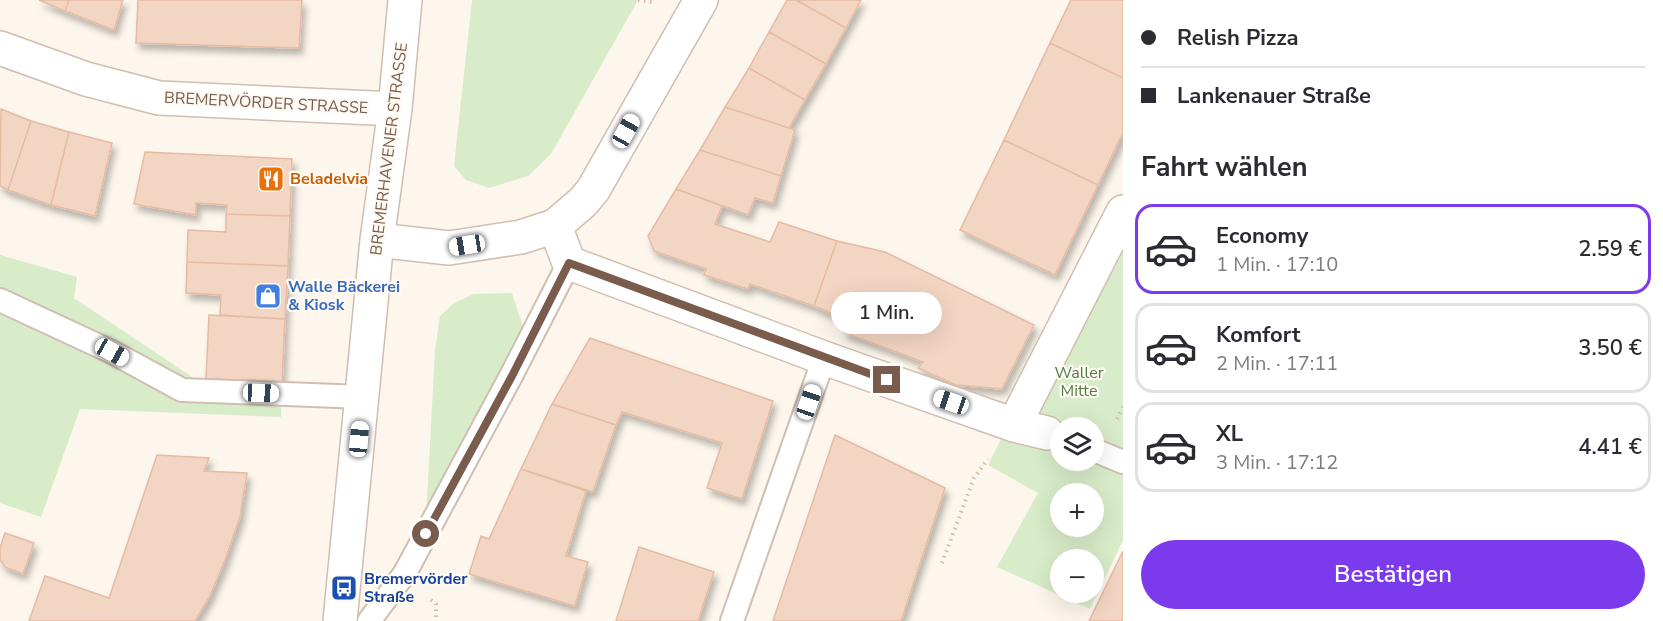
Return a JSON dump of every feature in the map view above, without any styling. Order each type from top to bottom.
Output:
[{"type":"street","name":"BREMERHAVENER STRASSE","points":[[340,621],[377,240],[395,109],[405,0]]},
{"type":"street","points":[[377,240],[449,248],[521,237],[555,225],[583,202],[593,190],[701,0]]},
{"type":"street","name":"BREMERVÖRDER STRASSE","points":[[0,48],[86,80],[159,98],[395,109]]},
{"type":"street","points":[[1014,425],[1123,212]]},
{"type":"street","points":[[555,225],[569,263],[824,358],[1014,425],[1050,435]]},
{"type":"lane","points":[[369,621],[405,573],[512,376],[569,263]]},
{"type":"lane","points":[[0,300],[112,352],[182,390],[363,397]]},
{"type":"lane","points":[[732,621],[824,358]]},
{"type":"lane","points":[[1104,454],[1123,462]]},
{"type":"path","points":[[942,563],[974,478],[1014,425]]},
{"type":"green space","points":[[472,0],[638,0],[551,154],[528,176],[489,188],[466,180],[454,166]]},
{"type":"green space","name":"Waller Mitte","points":[[1123,197],[1123,540],[1104,580],[1104,549],[1050,549],[1050,591],[997,567],[1038,493],[988,465]]},
{"type":"green space","points":[[0,255],[77,277],[74,298],[195,379],[281,384],[281,417],[80,409],[41,517],[0,503]]},
{"type":"green space","points":[[512,293],[523,326],[426,519],[435,350],[440,316],[454,303],[474,294]]},
{"type":"green space","name":"Waller Mitte","points":[[1077,603],[1093,603],[1090,609]]},
{"type":"building","points":[[39,0],[69,0],[65,11]]},
{"type":"building","points":[[69,0],[123,0],[114,30],[65,11]]},
{"type":"building","points":[[138,0],[302,0],[299,48],[136,43]]},
{"type":"building","points":[[787,0],[796,0],[846,28],[826,64],[769,32]]},
{"type":"building","points":[[796,0],[861,0],[846,28]]},
{"type":"building","points":[[1071,0],[1123,0],[1123,78],[1050,43]]},
{"type":"building","points":[[769,32],[826,64],[805,100],[749,68]]},
{"type":"building","points":[[1050,43],[1123,78],[1123,133],[1098,185],[1004,140]]},
{"type":"building","points":[[749,68],[805,100],[789,128],[725,107]]},
{"type":"building","points":[[725,107],[795,130],[781,176],[700,150]]},
{"type":"building","points":[[1,109],[31,121],[8,190],[0,186]]},
{"type":"building","points":[[31,121],[69,132],[51,205],[8,190]]},
{"type":"building","points":[[69,132],[112,143],[95,216],[51,205]]},
{"type":"building","points":[[1004,140],[1098,185],[1055,275],[960,230]]},
{"type":"building","points":[[700,150],[781,176],[773,203],[755,198],[748,215],[676,189]]},
{"type":"building","points":[[145,152],[292,159],[290,216],[226,214],[227,205],[196,203],[196,215],[134,204]]},
{"type":"building","points":[[676,189],[722,206],[715,224],[770,242],[779,222],[837,241],[814,306],[750,284],[748,289],[704,275],[706,269],[654,251],[648,236]]},
{"type":"building","points":[[226,214],[290,216],[288,266],[187,262],[188,230],[226,232]]},
{"type":"building","points":[[837,241],[885,252],[1034,325],[1002,389],[956,385],[918,368],[923,362],[843,332],[848,321],[814,306]]},
{"type":"building","points":[[187,262],[288,266],[285,319],[220,315],[221,295],[186,293]]},
{"type":"building","points":[[209,315],[285,319],[282,382],[206,379]]},
{"type":"building","points":[[590,338],[773,401],[742,499],[707,488],[722,443],[622,412],[616,425],[552,404]]},
{"type":"building","points":[[552,404],[616,425],[593,492],[521,469]]},
{"type":"building","points":[[835,435],[945,488],[901,621],[773,621]]},
{"type":"building","points":[[157,455],[209,458],[204,471],[247,473],[240,517],[225,560],[210,596],[195,621],[29,621],[45,576],[109,598]]},
{"type":"building","points":[[521,469],[586,491],[566,556],[588,562],[575,606],[469,574],[481,536],[489,539]]},
{"type":"building","points":[[5,533],[34,543],[23,574],[5,567],[0,560],[0,548]]},
{"type":"building","points":[[639,547],[714,572],[698,621],[616,621]]},
{"type":"building","points":[[1123,551],[1123,621],[1089,621],[1098,603],[1104,603],[1104,590]]},
{"type":"place","name":"Beladelvia","points":[[271,179]]},
{"type":"place","name":"Walle Bäckerei & Kiosk","points":[[268,296]]},
{"type":"place","name":"Bremervörder Straße","points":[[344,588]]},
{"type":"route","points":[[426,534],[512,376],[569,263],[887,380]]}]
